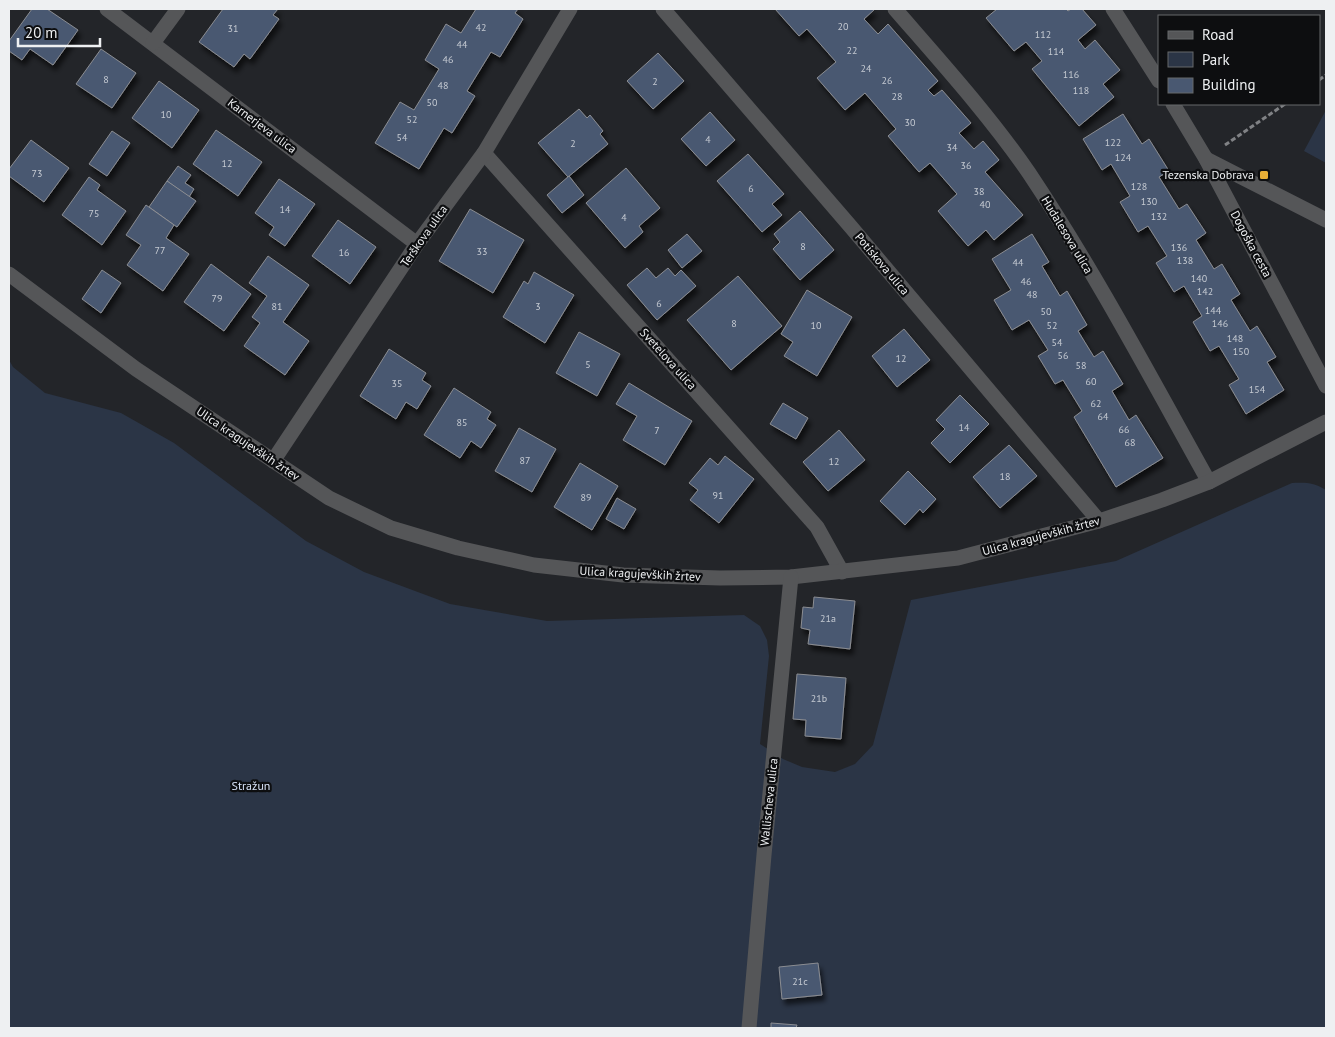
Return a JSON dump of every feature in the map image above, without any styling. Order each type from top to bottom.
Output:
[{"type":"street","name":"Karnerjeva ulica","points":[[107,9],[417,244]]},
{"type":"street","points":[[153,43],[178,9]]},
{"type":"street","name":"Terškova ulica","points":[[273,460],[417,244],[484,153],[570,9]]},
{"type":"street","name":"Potiskova ulica","points":[[663,9],[851,227],[1099,521]]},
{"type":"street","name":"Hudalesova ulica","points":[[894,9],[983,112],[1028,172],[1067,232],[1209,482]]},
{"type":"street","points":[[1113,9],[1158,79]]},
{"type":"street","name":"Dogoška cesta","points":[[1174,105],[1206,158],[1326,386]]},
{"type":"street","name":"Svetelova ulica","points":[[484,153],[818,527],[842,572]]},
{"type":"street","points":[[1206,158],[1326,220]]},
{"type":"street","name":"Ulica kragujevških žrtev","points":[[9,274],[136,369],[328,498],[391,528],[458,548],[534,566],[623,575],[720,578],[791,577],[958,558],[1099,521],[1209,482],[1326,422]]},
{"type":"street","name":"Wallischeva ulica","points":[[749,1028],[791,577]]},
{"type":"path","points":[[1206,158],[1284,105]]},
{"type":"green space","points":[[1326,110],[1326,163],[1304,151]]},
{"type":"green space","name":"Stražun","points":[[9,360],[13,367],[45,393],[121,413],[174,443],[306,541],[364,572],[450,604],[547,621],[744,615],[760,626],[767,640],[769,656],[760,744],[783,759],[802,767],[835,772],[855,764],[873,745],[911,600],[1116,561],[1292,483],[1310,484],[1326,490],[1326,1028],[9,1028]]},
{"type":"building","points":[[32,9],[47,9],[78,30],[53,65],[30,49],[22,60],[9,51],[9,41]]},
{"type":"building","points":[[223,9],[278,9],[273,15],[279,19],[250,59],[244,54],[234,67],[199,42]]},
{"type":"building","points":[[476,9],[518,9],[515,13],[523,19],[500,57],[491,52],[467,91],[475,96],[452,133],[444,128],[419,169],[375,143],[400,102],[414,110],[439,69],[425,60],[446,24],[461,33]]},
{"type":"building","points":[[775,9],[873,9],[864,19],[878,34],[888,24],[938,81],[928,90],[934,96],[942,90],[971,123],[959,133],[974,149],[983,141],[999,160],[985,172],[1023,215],[994,240],[986,230],[968,246],[938,211],[957,194],[930,163],[919,172],[888,136],[896,129],[865,93],[845,110],[817,78],[836,62],[807,29],[799,36]]},
{"type":"building","points":[[997,9],[1066,9],[1068,11],[1071,9],[1082,9],[1096,25],[1078,40],[1085,49],[1095,40],[1120,70],[1103,84],[1114,97],[1079,126],[1032,69],[1042,61],[1026,42],[1014,51],[986,18]]},
{"type":"building","points":[[101,49],[136,73],[112,108],[76,84]]},
{"type":"building","points":[[658,53],[684,81],[653,109],[627,81]]},
{"type":"building","points":[[159,81],[199,110],[172,148],[132,118]]},
{"type":"building","points":[[579,109],[587,118],[590,115],[603,131],[600,134],[608,144],[568,177],[538,143]]},
{"type":"building","points":[[710,112],[735,140],[706,166],[681,139]]},
{"type":"building","points":[[1123,114],[1142,144],[1149,139],[1169,171],[1159,177],[1179,209],[1187,204],[1206,233],[1196,240],[1214,269],[1222,264],[1240,294],[1231,300],[1250,331],[1257,326],[1276,357],[1267,362],[1284,390],[1246,414],[1229,385],[1239,379],[1219,346],[1210,351],[1193,322],[1202,316],[1184,286],[1174,292],[1156,263],[1167,256],[1148,226],[1138,232],[1120,202],[1130,196],[1111,164],[1102,170],[1083,139]]},
{"type":"building","points":[[216,130],[262,162],[238,196],[193,164]]},
{"type":"building","points":[[112,131],[130,143],[107,176],[89,164]]},
{"type":"building","points":[[31,140],[69,168],[44,202],[9,176],[9,169]]},
{"type":"building","points":[[748,154],[784,194],[772,204],[782,215],[762,232],[717,181]]},
{"type":"building","points":[[178,166],[191,175],[185,183],[194,189],[189,197],[167,181]]},
{"type":"building","points":[[626,168],[660,208],[639,226],[643,232],[625,248],[586,203]]},
{"type":"building","points":[[569,176],[584,195],[562,213],[547,195]]},
{"type":"building","points":[[89,177],[100,185],[97,190],[126,211],[102,245],[62,215]]},
{"type":"building","points":[[279,179],[315,204],[285,246],[269,235],[274,227],[255,213]]},
{"type":"building","points":[[167,181],[196,201],[177,227],[149,207]]},
{"type":"building","points":[[146,205],[174,225],[166,238],[189,254],[163,291],[127,265],[141,245],[126,235]]},
{"type":"building","points":[[470,209],[524,240],[493,293],[439,261]]},
{"type":"building","points":[[800,211],[834,250],[800,280],[773,249],[780,242],[774,234]]},
{"type":"building","points":[[338,220],[376,247],[350,284],[312,256]]},
{"type":"building","points":[[687,234],[702,251],[682,268],[668,250]]},
{"type":"building","points":[[1032,234],[1049,262],[1042,266],[1060,296],[1067,291],[1087,325],[1078,331],[1094,357],[1103,351],[1123,384],[1112,391],[1129,420],[1136,415],[1163,458],[1116,487],[1074,417],[1082,411],[1063,380],[1055,384],[1038,356],[1048,350],[1029,320],[1012,330],[994,300],[1011,290],[992,259]]},
{"type":"building","points":[[268,256],[309,285],[283,322],[309,341],[285,375],[244,346],[260,323],[252,317],[267,296],[249,283]]},
{"type":"building","points":[[211,264],[251,294],[224,331],[184,302]]},
{"type":"building","points":[[647,268],[656,278],[668,268],[675,276],[681,270],[696,286],[657,320],[627,285]]},
{"type":"building","points":[[102,270],[121,283],[101,313],[82,299]]},
{"type":"building","points":[[534,272],[574,295],[545,343],[503,317],[524,281],[528,284]]},
{"type":"building","points":[[738,276],[782,326],[731,370],[687,320]]},
{"type":"building","points":[[807,290],[852,317],[817,376],[784,356],[793,342],[781,334]]},
{"type":"building","points":[[904,329],[930,360],[897,387],[872,356]]},
{"type":"building","points":[[579,332],[620,354],[597,396],[556,373]]},
{"type":"building","points":[[389,349],[426,373],[422,380],[431,386],[417,409],[406,402],[396,419],[360,396]]},
{"type":"building","points":[[629,383],[692,421],[665,465],[623,440],[637,416],[616,404]]},
{"type":"building","points":[[454,388],[491,412],[487,419],[496,425],[481,448],[471,441],[460,458],[424,435]]},
{"type":"building","points":[[960,395],[989,424],[950,463],[931,443],[945,429],[936,420]]},
{"type":"building","points":[[783,403],[808,418],[796,439],[770,424]]},
{"type":"building","points":[[519,428],[556,449],[532,492],[495,471]]},
{"type":"building","points":[[839,430],[865,460],[828,491],[803,462]]},
{"type":"building","points":[[1009,445],[1037,476],[1000,508],[973,477]]},
{"type":"building","points":[[725,456],[754,479],[719,523],[690,500],[698,490],[689,483],[710,458],[718,465]]},
{"type":"building","points":[[580,463],[618,486],[592,530],[554,507]]},
{"type":"building","points":[[908,471],[936,499],[923,513],[920,509],[905,525],[880,501]]},
{"type":"building","points":[[617,498],[636,509],[624,529],[606,519]]},
{"type":"building","points":[[814,597],[855,601],[850,649],[808,644],[810,630],[801,628],[803,607],[813,608]]},
{"type":"building","points":[[797,674],[846,678],[841,739],[805,736],[806,720],[793,719]]},
{"type":"building","points":[[818,963],[822,995],[782,999],[779,967]]},
{"type":"building","points":[[771,1023],[797,1025],[796,1028],[771,1028]]},
{"type":"place","name":"Tezenska Dobrava","points":[[1264,175]]}]
